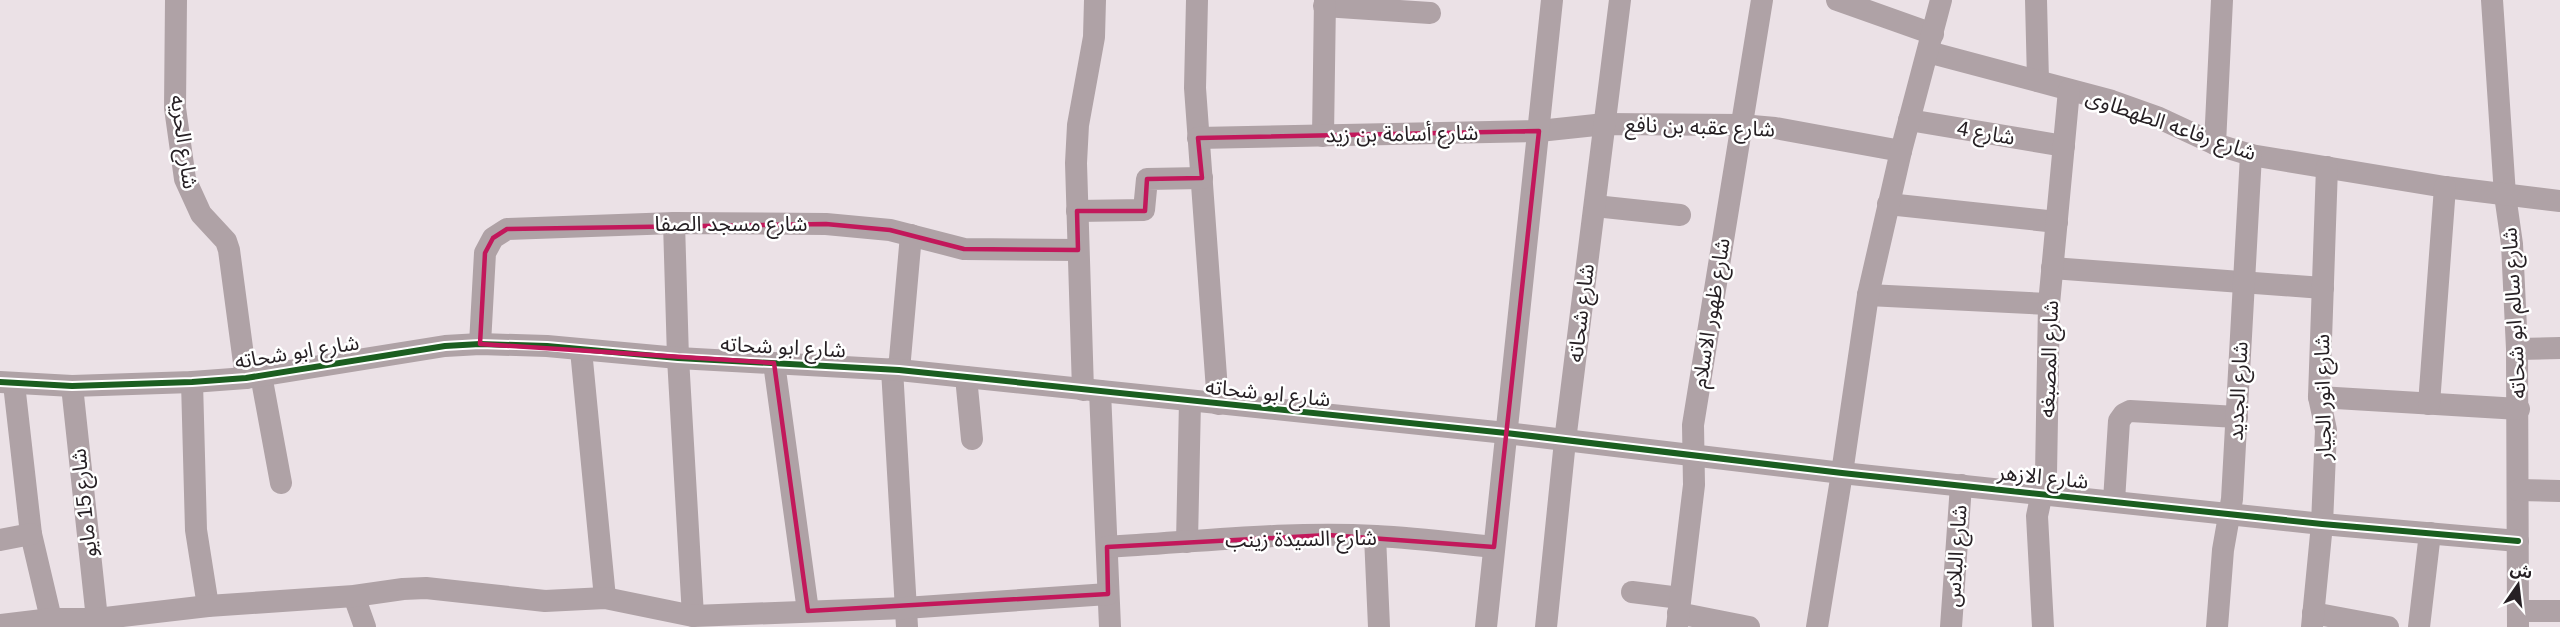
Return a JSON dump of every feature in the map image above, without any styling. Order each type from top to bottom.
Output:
[{"type":"street","name":"شارع الحريه","points":[[176,0],[176,108],[185,179],[201,214],[226,241]]},
{"type":"street","points":[[1095,0],[1094,37],[1078,125],[1077,211],[1078,250],[1107,547],[1110,627]]},
{"type":"street","points":[[1197,0],[1195,88],[1218,404]]},
{"type":"street","points":[[1486,627],[1552,0]]},
{"type":"street","name":"شارع شحاته","points":[[1546,627],[1565,441],[1620,0]]},
{"type":"street","name":"شارع ظهور الاسلام","points":[[1678,613],[1694,485],[1693,425],[1762,0]]},
{"type":"street","name":"شارع رفاعه الطهطاوى","points":[[1837,0],[1930,43],[2038,81],[2157,117],[2215,144],[2250,155],[2445,187],[2560,201]]},
{"type":"street","points":[[1817,627],[1868,295],[1901,151],[1941,0]]},
{"type":"street","points":[[2036,0],[2038,81]]},
{"type":"street","points":[[2215,144],[2222,0]]},
{"type":"street","name":"شارع سالم ابو شحاته","points":[[2492,0],[2505,195],[2512,243],[2517,349],[2518,619]]},
{"type":"street","points":[[1323,135],[1325,3],[1430,13]]},
{"type":"street","name":"شارع المصبغه","points":[[2043,627],[2037,516],[2046,474],[2049,304],[2069,90]]},
{"type":"street","name":"شارع 4","points":[[1909,120],[2064,146]]},
{"type":"street","name":"شارع أسامة بن زيد","points":[[1198,138],[1539,131],[1605,124]]},
{"type":"street","name":"شارع عقبه بن نافع","points":[[1605,124],[1741,125],[1775,128],[1901,151]]},
{"type":"street","name":"شارع الجديد","points":[[2217,627],[2223,550],[2232,500],[2250,155]]},
{"type":"street","name":"شارع انور الجيار","points":[[2312,620],[2322,524],[2326,430],[2319,398],[2327,167]]},
{"type":"street","points":[[1077,211],[1144,210],[1147,179],[1202,178]]},
{"type":"street","points":[[2428,404],[2445,187]]},
{"type":"street","points":[[1888,204],[2056,222]]},
{"type":"street","points":[[1594,206],[1680,215]]},
{"type":"street","points":[[674,223],[689,619]]},
{"type":"street","name":"شارع مسجد الصفا","points":[[480,344],[485,253],[493,238],[507,229],[674,223],[848,225],[911,235],[964,249],[1078,250]]},
{"type":"street","points":[[906,617],[896,370],[911,235]]},
{"type":"street","points":[[200,241],[226,241],[254,376],[281,483]]},
{"type":"street","points":[[2052,268],[2244,284],[2324,288]]},
{"type":"street","points":[[1868,295],[2049,304]]},
{"type":"street","name":"شارع ابو شحاته","points":[[7,383],[72,386],[192,382],[254,376],[410,350],[480,344],[525,345],[678,358],[896,370],[1565,441]]},
{"type":"street","points":[[2517,349],[2560,348]]},
{"type":"street","points":[[581,350],[605,598]]},
{"type":"street","points":[[774,363],[808,611]]},
{"type":"street","points":[[966,377],[972,439]]},
{"type":"street","points":[[192,382],[196,530],[208,606]]},
{"type":"street","points":[[7,383],[32,534],[51,619]]},
{"type":"street","name":"شارع 15 مايو","points":[[72,386],[97,619]]},
{"type":"street","points":[[2319,398],[2518,409]]},
{"type":"street","points":[[1186,542],[1190,401]]},
{"type":"street","points":[[2114,501],[2119,421],[2124,414],[2130,411],[2237,417]]},
{"type":"street","name":"شارع الازهر","points":[[1565,441],[1694,457],[2322,524],[2518,541]]},
{"type":"street","name":"شارع البلاس","points":[[1951,627],[1961,485]]},
{"type":"street","points":[[2518,490],[2560,491]]},
{"type":"street","points":[[2419,627],[2430,533]]},
{"type":"street","points":[[0,540],[32,534]]},
{"type":"street","name":"شارع السيدة زينب","points":[[1107,547],[1281,536],[1375,536],[1494,547]]},
{"type":"street","points":[[1375,536],[1379,627]]},
{"type":"street","points":[[0,625],[51,619],[97,619],[208,606],[354,596],[426,588],[545,601],[605,598],[689,619],[808,611],[906,617],[1108,594]]},
{"type":"street","points":[[1632,592],[1678,613],[1749,627]]},
{"type":"street","points":[[354,596],[365,627]]},
{"type":"street","points":[[2518,619],[2560,611]]},
{"type":"street","points":[[2312,620],[2388,627]]},
{"type":"highlighted area","points":[[1539,131],[1494,547],[1328,535],[1107,547],[1108,594],[808,611],[774,363],[480,344],[485,253],[493,238],[507,229],[826,224],[890,230],[964,249],[1078,250],[1077,211],[1145,211],[1147,179],[1202,178],[1198,138]]},
{"type":"cycle path","points":[[0,382],[72,386],[192,382],[246,378],[445,346],[480,344],[547,346],[678,358],[899,370],[1506,433],[1842,473],[2322,524],[2518,541]]}]
